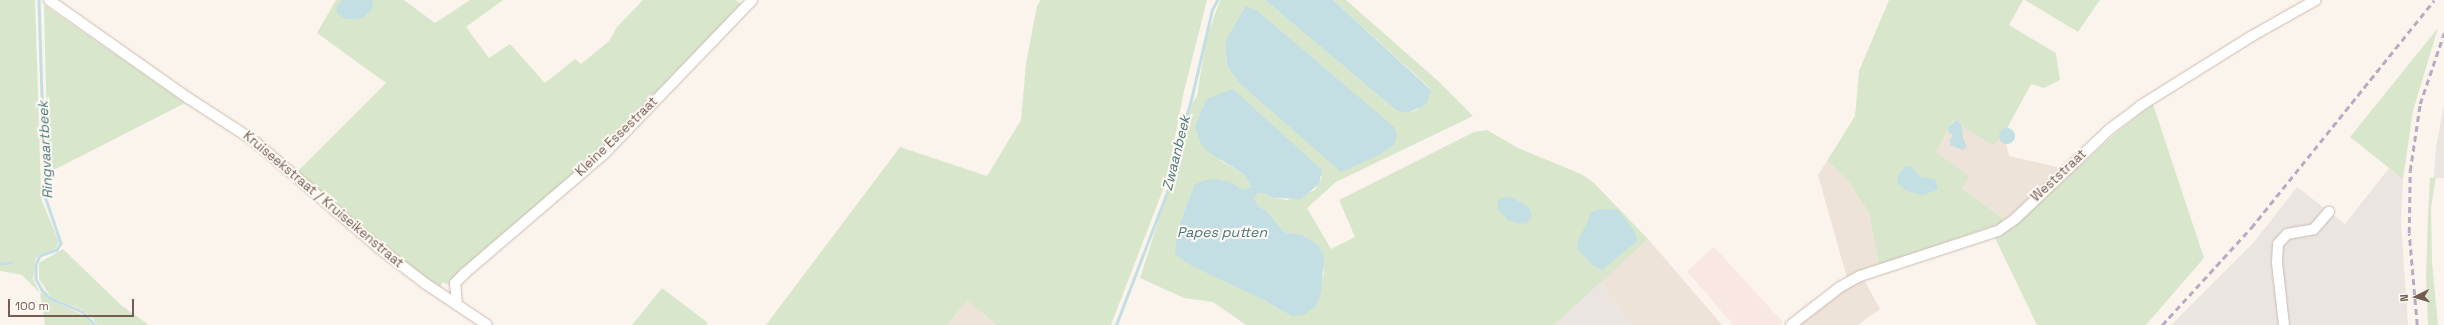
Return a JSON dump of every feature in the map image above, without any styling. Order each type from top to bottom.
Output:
[{"type":"street","name":"Kruiseekstraat / Kruiseikenstraat","points":[[49,0],[188,98],[253,140],[379,248],[487,325]]},
{"type":"street","name":"Weststraat","points":[[1791,325],[1840,287],[1860,276],[1998,232],[2015,219],[2110,128],[2140,106],[2252,36],[2316,0]]},
{"type":"street","name":"Kleine Essestraat","points":[[457,305],[455,283],[604,154],[749,1]]},
{"type":"street","points":[[2284,325],[2276,263],[2278,244],[2287,234],[2314,229],[2329,212]]},
{"type":"shaded area","points":[[2444,105],[2444,178],[2434,178],[2436,147]]},
{"type":"shaded area","points":[[1953,121],[1994,146],[2004,134],[2009,156],[2062,168],[2007,221],[1962,189],[1936,152]]},
{"type":"shaded area","points":[[1827,161],[1846,178],[1869,213],[1879,266],[1847,278],[1818,175]]},
{"type":"shaded area","points":[[2389,168],[2403,179],[2401,223],[2408,325],[2171,325],[2255,241],[2297,187],[2345,224]]},
{"type":"shaded area","points":[[1648,239],[1722,325],[1631,325],[1600,281]]},
{"type":"shaded area","points":[[1714,247],[1783,322],[1780,325],[1733,325],[1687,271]]},
{"type":"shaded area","points":[[1864,280],[1880,309],[1858,325],[1798,325],[1837,292]]},
{"type":"shaded area","points":[[1600,281],[1631,325],[1554,325]]},
{"type":"shaded area","points":[[967,301],[997,325],[947,325]]},
{"type":"green space","points":[[0,0],[35,0],[41,191],[42,201],[59,242],[55,249],[40,254],[36,259],[33,279],[40,293],[22,275],[0,271]]},
{"type":"green space","points":[[336,0],[404,0],[435,23],[470,0],[503,0],[466,27],[489,58],[510,44],[545,83],[575,59],[581,64],[609,41],[617,27],[643,0],[736,0],[743,5],[605,147],[477,256],[449,285],[443,282],[439,288],[339,208],[298,171],[386,83],[317,33]]},
{"type":"green space","points":[[1041,0],[1207,0],[1184,91],[1166,182],[1111,325],[997,325],[967,301],[947,325],[766,325],[900,147],[987,176],[1021,120],[1026,63],[1037,6]]},
{"type":"green space","points":[[1220,0],[1265,0],[1397,111],[1408,113],[1417,110],[1431,89],[1333,0],[1346,0],[1437,80],[1473,116],[1336,182],[1307,208],[1331,249],[1355,237],[1339,200],[1474,132],[1487,130],[1518,148],[1581,174],[1593,182],[1648,239],[1554,325],[1246,325],[1213,302],[1184,298],[1140,278],[1180,153],[1189,108],[1197,96],[1206,40]],"holes":[[[1225,41],[1341,171],[1239,83],[1227,66]],[[1220,95],[1322,177],[1315,190],[1287,200],[1273,198],[1266,194],[1257,193],[1254,198],[1258,206],[1267,211],[1284,232],[1303,235],[1318,245],[1324,272],[1316,306],[1291,316],[1264,300],[1177,231],[1194,185],[1233,183],[1243,190],[1251,187],[1245,175],[1221,161],[1195,126],[1206,99]]]},
{"type":"green space","points":[[1889,0],[2023,0],[2009,25],[2056,53],[2060,80],[2044,88],[2031,84],[2004,134],[1994,146],[1953,121],[1936,152],[1969,176],[1962,189],[2007,221],[1879,266],[1869,213],[1846,178],[1827,161],[1855,116],[1859,71]]},
{"type":"green space","points":[[2025,0],[2100,0],[2078,32]]},
{"type":"green space","points":[[44,5],[185,103],[48,173]]},
{"type":"green space","points":[[2438,28],[2413,111],[2403,179],[2350,137]]},
{"type":"green space","points":[[2153,104],[2204,258],[2146,325],[2037,325],[1995,238],[2016,224],[2116,133]]},
{"type":"green space","points":[[2436,177],[2431,208],[2432,262],[2438,325],[2428,325],[2426,275],[2428,213],[2430,178]]},
{"type":"green space","points":[[63,249],[122,306],[149,325],[97,325],[83,310],[51,297],[39,279],[39,263]]},
{"type":"green space","points":[[662,288],[708,323],[706,325],[632,325]]},
{"type":"green space","points":[[40,293],[45,294],[49,299],[85,316],[92,325],[45,325]]},
{"type":"water","points":[[342,0],[372,0],[373,8],[363,18],[345,19],[337,13],[337,7]]},
{"type":"water","points":[[1265,0],[1333,0],[1431,90],[1427,104],[1408,113],[1397,111]]},
{"type":"water","points":[[1246,6],[1256,10],[1394,127],[1397,135],[1394,145],[1379,155],[1341,172],[1239,83],[1227,66],[1225,41]]},
{"type":"water","name":"Papes putten","points":[[1233,89],[1322,170],[1319,184],[1301,199],[1273,198],[1266,194],[1258,193],[1254,198],[1258,206],[1267,211],[1284,232],[1303,235],[1318,245],[1324,256],[1321,293],[1316,306],[1304,315],[1291,316],[1264,300],[1192,266],[1175,254],[1177,231],[1194,185],[1205,180],[1217,179],[1233,183],[1243,190],[1251,187],[1245,175],[1208,152],[1201,144],[1195,126],[1206,99]]},
{"type":"water","points":[[1957,120],[1962,127],[1963,139],[1967,147],[1963,150],[1950,145],[1950,140],[1953,135],[1948,132],[1949,126]]},
{"type":"water","points":[[2007,128],[2014,133],[2015,136],[2010,143],[2007,144],[2000,139],[1999,136],[2004,129]]},
{"type":"water","points":[[1905,166],[1911,166],[1921,177],[1935,179],[1938,188],[1935,191],[1922,195],[1907,191],[1897,182],[1898,176]]},
{"type":"water","points":[[1502,197],[1513,198],[1529,207],[1532,215],[1528,223],[1522,224],[1509,221],[1497,209],[1498,200]]},
{"type":"water","points":[[1601,209],[1618,210],[1635,232],[1637,241],[1602,270],[1592,265],[1577,248],[1579,237],[1587,224],[1591,212]]},
{"type":"waterway","name":"Ringvaartbeek","points":[[39,0],[45,196],[61,243],[57,250],[40,256],[36,265],[36,279],[42,290],[50,298],[83,312],[95,325]]},
{"type":"waterway","name":"Zwaanbeek","points":[[1116,325],[1172,179],[1176,149],[1191,100],[1212,10],[1217,0]]},
{"type":"waterway","points":[[0,264],[11,262]]},
{"type":"railway","points":[[2162,325],[2251,228],[2434,0]]},
{"type":"railway","points":[[2417,325],[2409,233],[2410,171],[2420,104],[2444,33]]}]
